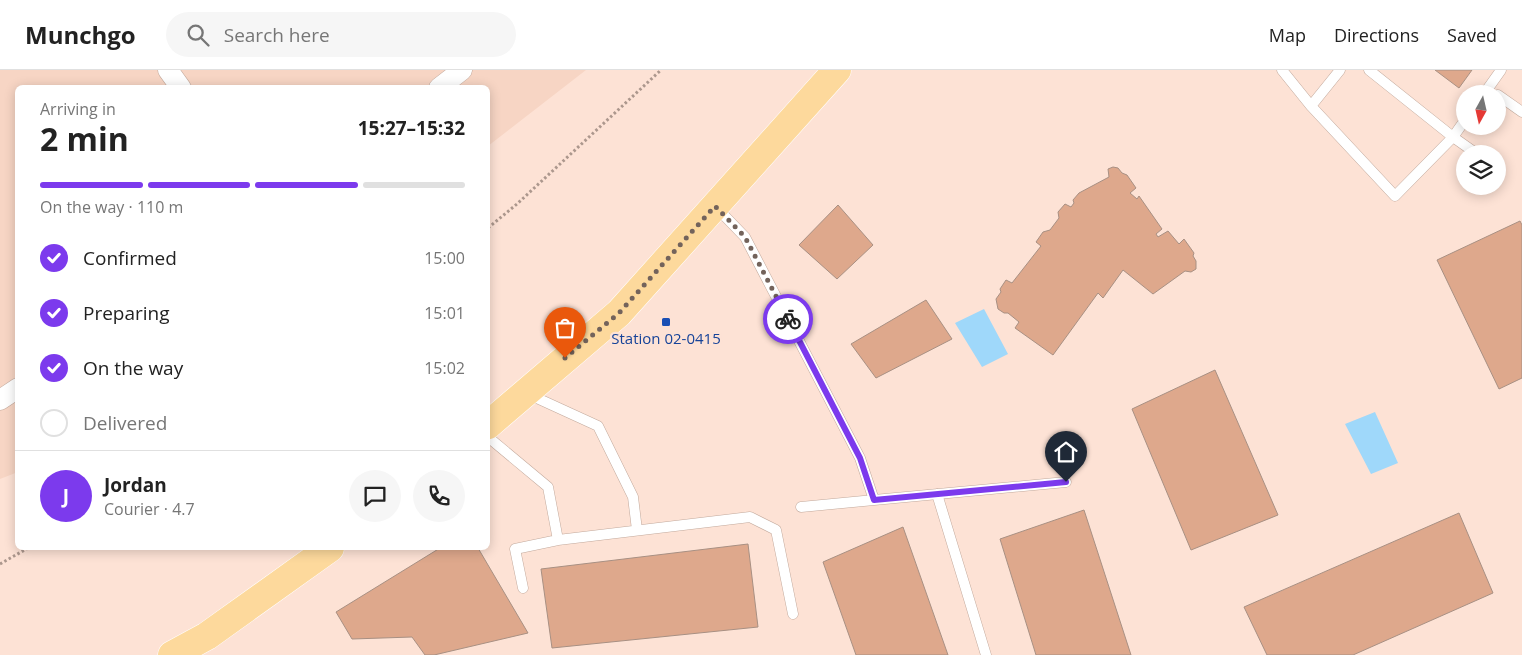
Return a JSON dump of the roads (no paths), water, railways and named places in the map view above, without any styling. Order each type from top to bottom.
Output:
[{"type":"main road","points":[[490,423],[619,313],[837,70]]},
{"type":"main road","points":[[172,655],[207,636],[327,550]]},
{"type":"street","points":[[168,70],[180,85]]},
{"type":"street","points":[[443,85],[462,70]]},
{"type":"street","points":[[0,400],[15,390]]},
{"type":"lane","points":[[1282,70],[1311,106],[1395,196],[1456,133]]},
{"type":"lane","points":[[1311,106],[1340,70]]},
{"type":"lane","points":[[1369,70],[1464,145]]},
{"type":"lane","points":[[1494,85],[1501,70]]},
{"type":"lane","points":[[1506,102],[1522,112]]},
{"type":"lane","points":[[715,206],[745,237],[860,458],[874,500]]},
{"type":"lane","points":[[525,392],[598,426],[633,497],[638,530]]},
{"type":"lane","points":[[490,439],[548,487],[558,540]]},
{"type":"lane","points":[[801,507],[1066,482]]},
{"type":"lane","points":[[937,494],[986,655]]},
{"type":"lane","points":[[523,588],[515,549],[558,540],[750,517],[776,530],[793,614]]},
{"type":"water","points":[[984,309],[1008,354],[982,367],[955,323]]},
{"type":"water","points":[[1375,412],[1398,463],[1371,474],[1345,424]]},
{"type":"place","name":"Station 02-0415","points":[[666,322]]}]
